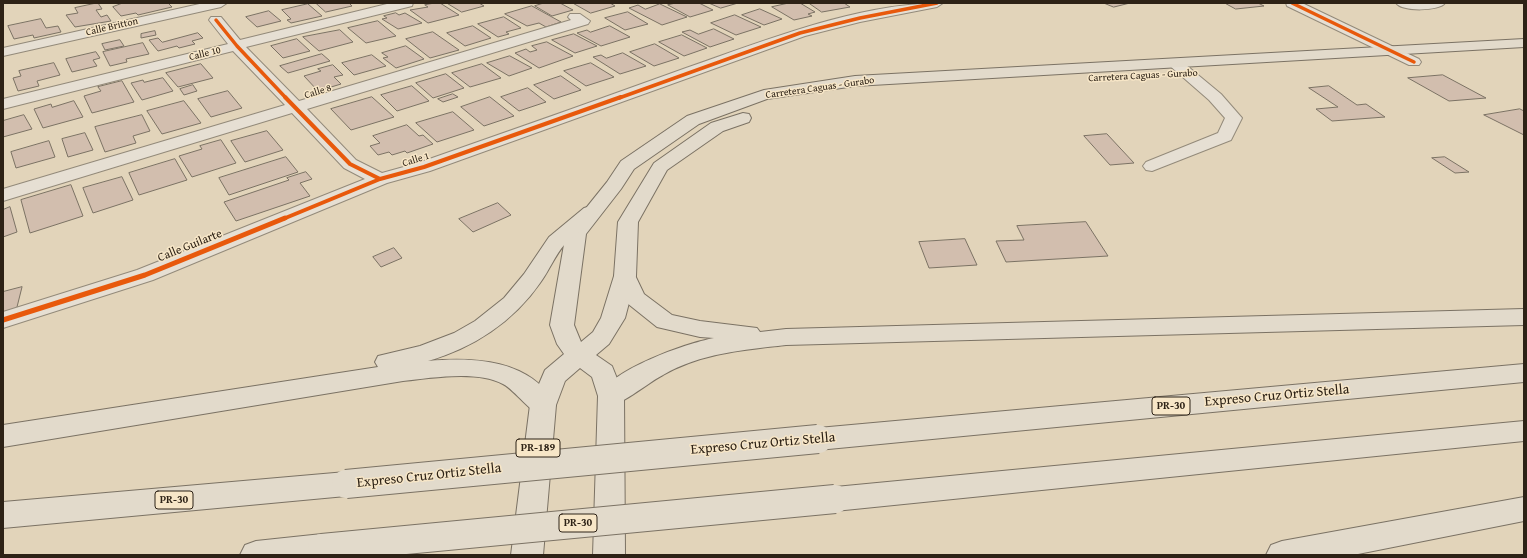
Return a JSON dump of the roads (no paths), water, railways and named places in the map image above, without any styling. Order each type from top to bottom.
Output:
[{"type":"main road","name":"Carretera Caguas - Gurabo","points":[[1524,43],[1390,50],[1181,68],[864,91],[780,104],[717,127],[660,167],[628,222],[625,276],[614,318],[601,338],[580,356],[569,344],[562,325],[576,233],[614,184],[627,164],[693,120],[764,95],[855,81],[1181,68],[1414,62],[1524,56]]},
{"type":"main road","points":[[305,386],[379,364],[425,353],[462,339],[482,327],[512,303],[532,279],[556,241],[591,212]]},
{"type":"main road","points":[[625,276],[635,298],[665,321],[700,329],[786,337]]},
{"type":"main road","points":[[611,396],[638,377],[684,355],[729,345],[786,337],[1524,316]]},
{"type":"main road","name":"PR-189","points":[[527,555],[543,405],[554,376],[580,356],[603,372],[611,396],[609,555]]},
{"type":"main road","points":[[3,436],[305,386],[403,372],[463,367],[498,372],[523,384],[543,405]]},
{"type":"main road","name":"Expreso Cruz Ortiz Stella","points":[[3,515],[1524,373]]},
{"type":"main road","name":"PR-30","points":[[256,555],[1524,431]]},
{"type":"main road","points":[[1282,555],[1524,509]]},
{"type":"street","name":"Calle Britton","points":[[3,52],[221,3]]},
{"type":"street","name":"Calle 10","points":[[3,104],[406,3]]},
{"type":"street","name":"Calle 1","points":[[380,179],[424,167],[641,88],[800,33],[860,18],[937,3]]},
{"type":"street","points":[[1292,3],[1414,62]]},
{"type":"street","points":[[1402,3],[1409,6],[1439,3]]},
{"type":"street","name":"Calle 8","points":[[3,195],[582,21],[574,17]]},
{"type":"street","points":[[216,20],[237,46],[350,164],[380,179]]},
{"type":"street","points":[[1152,166],[1225,136],[1234,118],[1215,97],[1181,68]]},
{"type":"street","name":"Calle Guilarte","points":[[3,320],[145,275],[380,179]]}]
